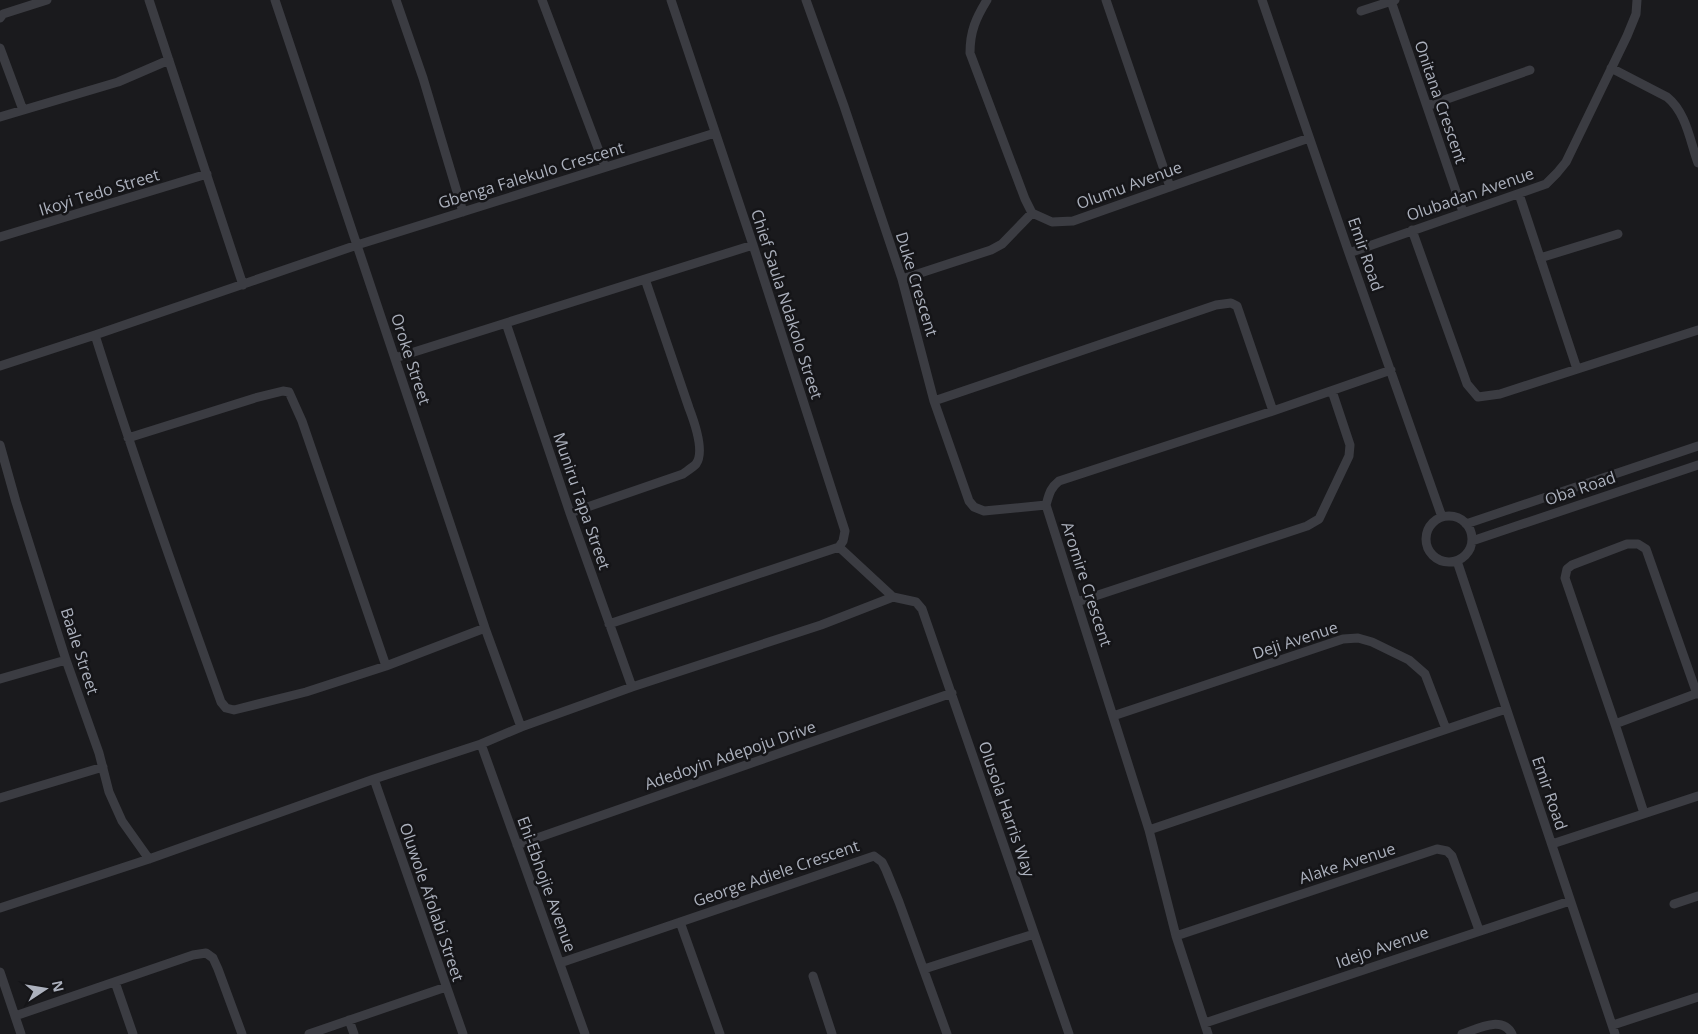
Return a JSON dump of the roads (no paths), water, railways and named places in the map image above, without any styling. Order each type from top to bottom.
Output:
[{"type":"street","points":[[0,18],[3,14],[46,0]]},
{"type":"street","points":[[149,0],[243,285]]},
{"type":"street","name":"Oroke Street","points":[[275,0],[485,628],[521,727]]},
{"type":"street","points":[[396,0],[423,78],[463,212]]},
{"type":"street","points":[[542,0],[605,167]]},
{"type":"street","name":"Chief Saula Ndakolo Street","points":[[671,0],[753,245],[845,531],[843,541],[839,547]]},
{"type":"street","name":"Duke Crescent","points":[[806,0],[902,279],[934,400],[969,501],[974,507],[984,511],[1046,505]]},
{"type":"street","points":[[902,279],[991,250],[1002,244],[1032,213],[970,53],[970,37],[977,16],[987,0]]},
{"type":"street","points":[[1106,0],[1170,187]]},
{"type":"street","name":"Emir Road","points":[[1262,0],[1442,517]]},
{"type":"street","name":"Olubadan Avenue","points":[[1349,253],[1546,184],[1566,162],[1636,14],[1637,0]]},
{"type":"street","name":"Onitana Crescent","points":[[1362,11],[1393,1],[1463,212]]},
{"type":"street","points":[[0,48],[23,110]]},
{"type":"street","points":[[0,117],[118,82],[169,60]]},
{"type":"street","points":[[1611,68],[1667,97],[1674,103],[1682,116],[1698,163]]},
{"type":"street","points":[[1427,106],[1530,70]]},
{"type":"street","name":"Gbenga Falekulo Crescent","points":[[0,366],[95,336],[357,245],[715,133]]},
{"type":"street","name":"Olumu Avenue","points":[[1032,213],[1052,222],[1074,221],[1309,138]]},
{"type":"street","name":"Ikoyi Tedo Street","points":[[0,238],[207,174]]},
{"type":"street","points":[[1519,194],[1577,369]]},
{"type":"street","points":[[1412,230],[1467,384],[1478,396],[1500,394],[1698,330]]},
{"type":"street","points":[[1540,258],[1618,234]]},
{"type":"street","points":[[394,358],[753,245]]},
{"type":"street","points":[[570,513],[684,474],[697,463],[700,453],[696,427],[645,279]]},
{"type":"street","points":[[934,400],[1216,305],[1231,303],[1238,306],[1273,411]]},
{"type":"street","name":"Muniru Tapa Street","points":[[506,323],[570,513],[632,687]]},
{"type":"street","points":[[95,336],[128,438],[221,702],[226,708],[234,710],[306,692],[386,666],[485,628]]},
{"type":"street","name":"Aromire Crescent","points":[[1208,1034],[1176,936],[1149,830],[1046,505],[1053,486],[1059,481],[1391,370]]},
{"type":"street","points":[[128,438],[255,398],[283,391],[289,392],[302,421],[386,666]]},
{"type":"street","points":[[1077,602],[1273,538],[1307,526],[1319,519],[1344,468],[1350,450],[1332,391]]},
{"type":"street","name":"Baale Street","points":[[0,445],[16,502],[66,660],[103,767],[109,792],[122,821],[149,859]]},
{"type":"street","points":[[1466,524],[1694,448],[1697,465]]},
{"type":"street","points":[[1644,464],[1648,481]]},
{"type":"street","name":"Oba Road","points":[[1472,541],[1697,465]]},
{"type":"street","points":[[1442,517],[1454,517],[1466,524],[1472,534],[1472,541],[1467,553],[1457,561],[1442,561],[1436,558],[1427,546],[1427,532],[1436,520],[1442,517]]},
{"type":"street","points":[[1615,724],[1697,694],[1646,549],[1638,544],[1627,544],[1572,565],[1567,569],[1565,578],[1644,813]]},
{"type":"street","points":[[0,908],[149,859],[374,779],[481,744],[521,727],[632,687],[821,625],[893,597],[839,547],[609,624]]},
{"type":"street","name":"Emir Road","points":[[1457,561],[1614,1030]]},
{"type":"street","name":"Olusola Harris Way","points":[[893,597],[916,602],[922,609],[1069,1034]]},
{"type":"street","name":"Deji Avenue","points":[[1113,716],[1343,639],[1358,638],[1372,642],[1409,660],[1424,674],[1446,728]]},
{"type":"street","points":[[0,679],[66,660]]},
{"type":"street","name":"Adedoyin Adepoju Drive","points":[[517,845],[952,693]]},
{"type":"street","points":[[1149,830],[1506,709]]},
{"type":"street","name":"Ehi-Ebhojie Avenue","points":[[481,744],[586,1034]]},
{"type":"street","points":[[0,798],[103,767]]},
{"type":"street","name":"Oluwole Afolabi Street","points":[[374,779],[463,1034]]},
{"type":"street","points":[[1552,844],[1698,796]]},
{"type":"street","name":"Alake Avenue","points":[[1176,936],[1437,849],[1447,852],[1452,856],[1479,930]]},
{"type":"street","name":"George Adiele Crescent","points":[[560,963],[874,856],[882,862],[886,870],[947,1034]]},
{"type":"street","points":[[1674,904],[1698,896]]},
{"type":"street","name":"Idejo Avenue","points":[[1205,1023],[1570,901]]},
{"type":"street","points":[[680,922],[720,1034]]},
{"type":"street","points":[[924,968],[1034,934]]},
{"type":"street","points":[[15,1016],[202,952],[208,953],[213,958],[242,1034]]},
{"type":"street","points":[[0,972],[22,1034]]},
{"type":"street","points":[[813,976],[832,1034]]},
{"type":"street","points":[[115,982],[133,1034]]},
{"type":"street","points":[[309,1034],[446,987]]},
{"type":"street","points":[[1614,1030],[1698,997]]},
{"type":"street","points":[[349,1020],[354,1034]]},
{"type":"street","points":[[1462,1034],[1489,1025],[1500,1024],[1506,1027],[1512,1034]]}]
